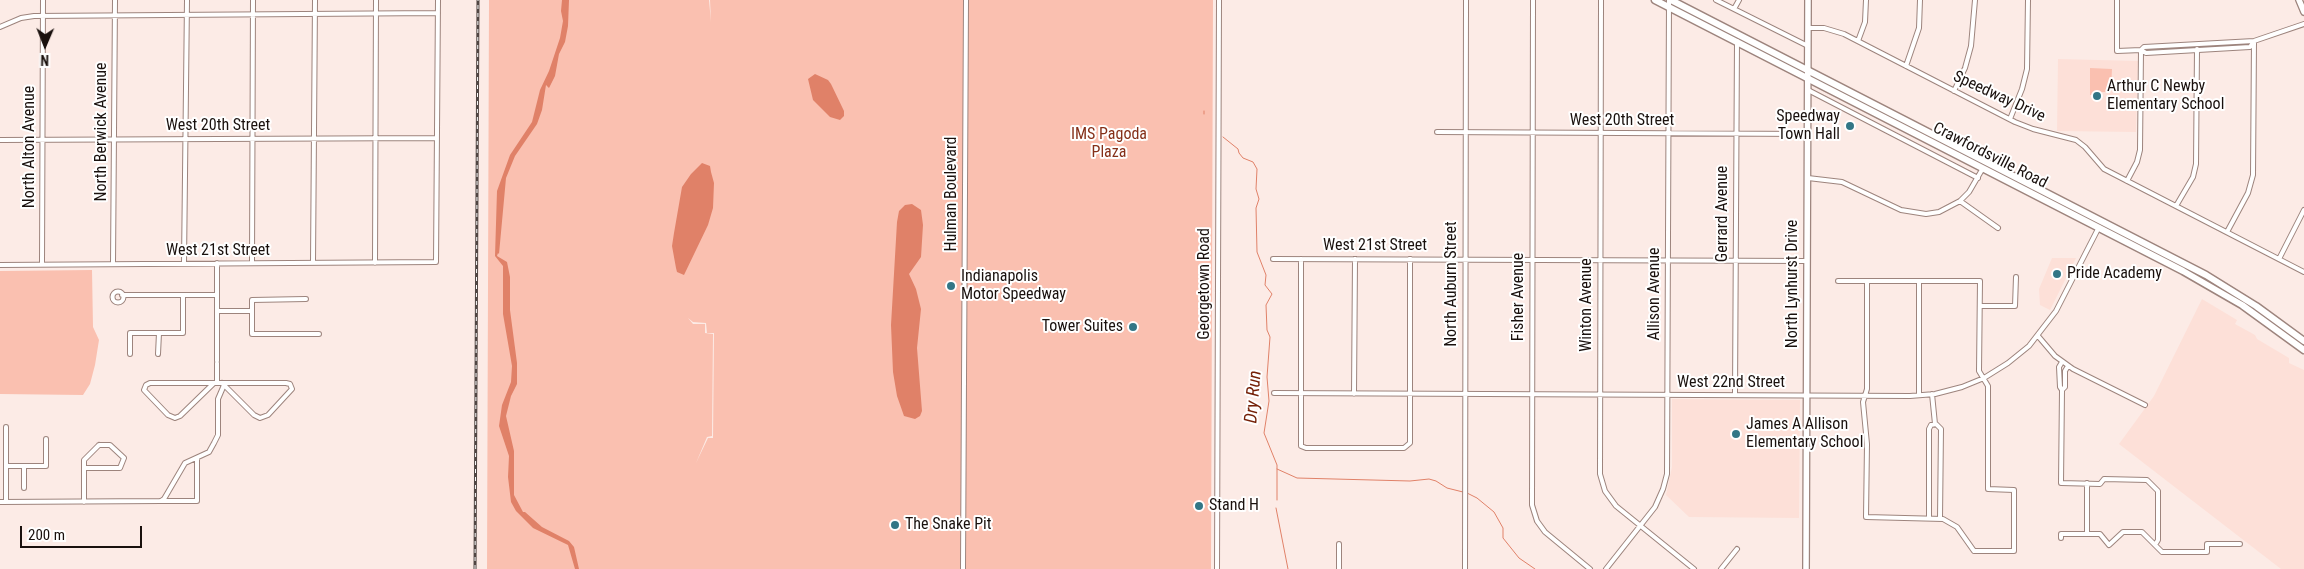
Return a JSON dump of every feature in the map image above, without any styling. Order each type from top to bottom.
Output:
[{"type":"main road","name":"Crawfordsville Road","points":[[1655,0],[1670,2],[1737,34],[1987,162],[2225,294],[2304,350]]},
{"type":"main road","name":"North Lynhurst Drive","points":[[1806,569],[1808,0]]},
{"type":"main road","points":[[2299,0],[2303,8]]},
{"type":"main road","name":"Crawfordsville Road","points":[[1670,2],[1737,42],[1983,168],[2206,275],[2256,306],[2304,340]]},
{"type":"street","name":"North Alton Avenue","points":[[42,264],[43,0]]},
{"type":"street","name":"North Berwick Avenue","points":[[113,264],[115,0]]},
{"type":"street","points":[[184,263],[187,0]]},
{"type":"street","points":[[252,263],[253,0]]},
{"type":"street","points":[[313,263],[315,0]]},
{"type":"street","points":[[375,263],[377,138],[376,0]]},
{"type":"street","points":[[437,138],[438,0]]},
{"type":"street","name":"Hulman Boulevard","points":[[963,569],[966,0]]},
{"type":"street","name":"Georgetown Road","points":[[1217,569],[1219,0]]},
{"type":"street","name":"North Auburn Street","points":[[1465,569],[1464,258],[1466,0]]},
{"type":"street","name":"Fisher Avenue","points":[[1533,0],[1531,497],[1534,514],[1545,532],[1590,569]]},
{"type":"street","name":"Winton Avenue","points":[[1601,0],[1599,466],[1602,484],[1612,502],[1694,569]]},
{"type":"street","points":[[1716,0],[1808,46]]},
{"type":"street","points":[[1734,9],[1738,0]]},
{"type":"street","points":[[1858,41],[1865,22],[1866,0]]},
{"type":"street","points":[[1906,66],[1919,28],[1920,0]]},
{"type":"street","points":[[1954,91],[1965,68],[1971,46],[1975,0]]},
{"type":"street","points":[[2010,119],[2022,89],[2027,69],[2028,0]]},
{"type":"street","points":[[2117,0],[2117,51],[2141,50],[2144,47],[2254,41],[2304,24]]},
{"type":"street","name":"Allison Avenue","points":[[1606,569],[1657,503],[1665,482],[1667,466],[1670,2]]},
{"type":"street","points":[[0,27],[24,17],[43,16],[438,13]]},
{"type":"street","name":"Speedway Drive","points":[[1808,28],[1831,30],[1858,41],[2010,119],[2033,129],[2077,141],[2085,147],[2098,164],[2304,272]]},
{"type":"street","name":"Gerrard Avenue","points":[[1735,395],[1737,34]]},
{"type":"street","points":[[2141,50],[2146,53],[2250,47],[2254,41]]},
{"type":"street","points":[[2227,232],[2246,198],[2252,178],[2254,41]]},
{"type":"street","points":[[2176,206],[2193,177],[2196,164],[2197,44]]},
{"type":"street","points":[[2127,180],[2137,162],[2140,148],[2141,50]]},
{"type":"street","name":"Crawfordsville Road","points":[[1808,90],[1978,178]]},
{"type":"street","name":"West 20th Street","points":[[1437,132],[1808,134]]},
{"type":"street","name":"West 20th Street","points":[[0,140],[437,138]]},
{"type":"street","name":"West 21st Street","points":[[0,265],[436,262],[437,138]]},
{"type":"street","points":[[1808,178],[1842,182],[1901,210],[1915,214],[1939,212],[1960,202],[1987,162]]},
{"type":"street","points":[[1960,202],[1998,228]]},
{"type":"street","points":[[2278,259],[2304,210]]},
{"type":"street","name":"West 22nd Street","points":[[1274,393],[1865,396],[1919,396],[1932,394],[1958,388],[1984,378],[2015,358],[2038,336],[2059,306],[2100,224]]},
{"type":"street","name":"West 21st Street","points":[[1272,259],[1464,258],[1807,261]]},
{"type":"street","points":[[1301,259],[1300,442],[1302,446],[1404,448],[1408,446],[1410,259]]},
{"type":"street","points":[[1354,394],[1355,259]]},
{"type":"street","points":[[158,502],[164,498],[185,463],[209,452],[218,435],[217,263]]},
{"type":"street","points":[[1980,306],[2016,306],[2016,277]]},
{"type":"street","points":[[1838,281],[1867,281],[1980,281],[1979,371],[1988,386],[1988,489],[2014,490],[2014,552],[1974,551],[1957,527],[1940,518],[1866,517],[1866,442],[1863,420],[1867,389],[1867,281]]},
{"type":"street","points":[[1919,281],[1919,396]]},
{"type":"street","points":[[122,295],[217,295]]},
{"type":"street","points":[[130,354],[130,333],[183,332],[183,295]]},
{"type":"street","points":[[306,299],[252,300],[252,334],[319,334]]},
{"type":"street","points":[[217,311],[252,311]]},
{"type":"street","points":[[158,354],[159,333]]},
{"type":"street","points":[[2038,336],[2068,366],[2123,396],[2145,405]]},
{"type":"street","points":[[2062,362],[2059,367],[2060,387],[2062,390],[2061,483],[2100,484],[2104,479],[2146,480],[2158,491],[2158,540],[2154,545]]},
{"type":"street","points":[[2062,390],[2065,387],[2065,372],[2068,366]]},
{"type":"street","points":[[286,382],[290,384],[292,389],[268,415],[260,418],[254,415],[219,383],[180,416],[175,418],[168,415],[144,390],[146,385],[150,383],[286,382]]},
{"type":"street","points":[[1932,394],[1935,424]]},
{"type":"street","points":[[1928,518],[1929,429],[1931,425],[1935,424]]},
{"type":"street","points":[[1935,424],[1941,429],[1940,518]]},
{"type":"street","points":[[6,427],[6,502]]},
{"type":"street","points":[[6,466],[46,466],[46,438]]},
{"type":"street","points":[[84,468],[120,468],[124,458],[110,445],[99,445],[84,460],[84,468],[84,502]]},
{"type":"street","points":[[0,451],[6,451]]},
{"type":"street","points":[[0,502],[197,502],[197,458]]},
{"type":"street","points":[[24,466],[24,488]]},
{"type":"street","points":[[2086,534],[2087,483]]},
{"type":"street","points":[[2061,538],[2061,534],[2100,534],[2109,545],[2123,532],[2142,532],[2162,552],[2207,552],[2207,544],[2240,544]]},
{"type":"street","points":[[1339,544],[1339,569]]},
{"type":"street","points":[[1721,569],[1737,549]]},
{"type":"shaded area","points":[[562,0],[569,0],[565,42],[559,54],[555,76],[549,88],[546,85],[542,110],[537,124],[515,156],[506,178],[499,254],[497,256],[507,262],[510,277],[510,310],[517,363],[517,384],[511,396],[506,416],[514,451],[514,495],[523,512],[542,527],[569,541],[574,547],[579,569],[575,569],[568,545],[533,528],[516,511],[511,502],[508,477],[509,456],[499,426],[502,405],[511,382],[512,366],[503,314],[503,266],[495,256],[497,191],[510,155],[532,122],[540,90],[549,71],[560,38],[563,21],[561,11]]},
{"type":"shaded area","name":"Arthur C Newby Elementary School","points":[[2058,59],[2138,61],[2136,132],[2057,131]]},
{"type":"shaded area","points":[[815,74],[828,80],[831,84],[844,111],[844,116],[840,120],[830,117],[813,100],[808,79]]},
{"type":"shaded area","points":[[702,163],[710,166],[714,183],[713,208],[708,225],[684,275],[677,272],[676,268],[672,246],[674,233],[682,187]]},
{"type":"shaded area","points":[[912,204],[921,210],[923,225],[921,257],[909,274],[916,289],[921,309],[917,348],[922,411],[920,416],[915,419],[904,416],[897,396],[893,372],[891,325],[897,222],[899,211],[905,205]]},
{"type":"shaded area","name":"Pride Academy","points":[[2052,258],[2076,258],[2050,310],[2040,305],[2039,289]]},
{"type":"shaded area","points":[[2202,299],[2237,320],[2235,324],[2289,358],[2289,363],[2304,370],[2304,569],[2281,569],[2119,444],[2154,396]]},
{"type":"shaded area","name":"James A Allison Elementary School","points":[[1672,399],[1800,400],[1799,518],[1689,517],[1666,495],[1672,467]]},
{"type":"green space","name":"Indianapolis Motor Speedway","points":[[489,0],[709,0],[711,22],[710,0],[1213,0],[1211,569],[487,569]],"holes":[[[688,318],[693,322],[706,323],[707,333],[714,333],[713,438],[708,438],[696,463],[707,437],[712,436],[713,334],[705,333],[705,324],[693,324]]]},
{"type":"green space","points":[[2090,68],[2112,69],[2111,92],[2102,92],[2101,101],[2097,101],[2097,95],[2090,95]]},
{"type":"green space","points":[[92,270],[93,327],[99,340],[90,384],[83,395],[0,394],[0,271]]},
{"type":"waterway","name":"Dry Run","points":[[1223,137],[1238,149],[1243,158],[1253,162],[1257,169],[1256,189],[1259,199],[1256,208],[1257,252],[1266,275],[1265,285],[1272,294],[1266,305],[1267,330],[1270,337],[1267,377],[1269,401],[1264,433],[1277,465],[1277,500]]},
{"type":"waterway","name":"Dry Run","points":[[1277,469],[1297,478],[1410,481],[1429,479],[1447,488],[1463,492]]},
{"type":"waterway","name":"Dry Run","points":[[1467,493],[1477,498],[1494,512],[1503,528],[1503,538],[1519,558],[1535,569]]},
{"type":"waterway","points":[[1276,508],[1288,569]]},
{"type":"railway","points":[[475,569],[478,0]]},
{"type":"place","name":"Arthur C Newby Elementary School","points":[[2097,96]]},
{"type":"place","name":"Speedway Town Hall","points":[[1850,126]]},
{"type":"place","name":"Pride Academy","points":[[2057,274]]},
{"type":"place","name":"Indianapolis Motor Speedway","points":[[951,286]]},
{"type":"place","name":"Tower Suites","points":[[1133,327]]},
{"type":"place","name":"James A Allison Elementary School","points":[[1736,434]]},
{"type":"place","name":"Stand H","points":[[1199,506]]},
{"type":"place","name":"The Snake Pit","points":[[895,525]]},
{"type":"park label","name":"IMS Pagoda Plaza","points":[[1109,144]]}]
